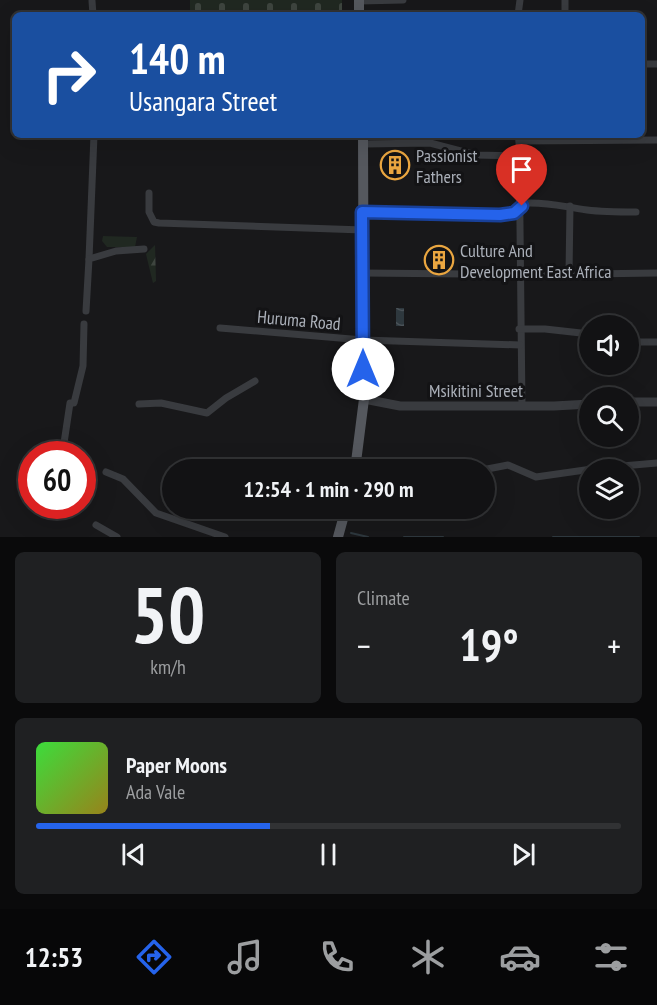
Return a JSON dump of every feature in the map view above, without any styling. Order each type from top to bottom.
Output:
[{"type":"main road","points":[[356,459],[364,399],[363,139]]},
{"type":"main road","points":[[338,537],[343,519]]},
{"type":"street","points":[[359,1],[403,0]]},
{"type":"street","points":[[86,311],[94,138]]},
{"type":"street","points":[[522,406],[519,275],[522,206],[519,138],[657,140]]},
{"type":"street","points":[[363,139],[430,143],[476,154],[520,156]]},
{"type":"street","points":[[149,193],[151,218],[159,223],[363,230]]},
{"type":"street","points":[[362,212],[500,215],[514,213],[525,203],[543,202],[586,210],[636,212]]},
{"type":"street","points":[[569,274],[570,206]]},
{"type":"street","points":[[89,259],[116,251],[144,249]]},
{"type":"street","points":[[363,273],[466,274]]},
{"type":"street","points":[[519,275],[657,273]]},
{"type":"street","points":[[64,441],[70,403],[74,403],[82,366],[84,324]]},
{"type":"street","name":"Huruma Road","points":[[220,328],[363,340],[520,345]]},
{"type":"street","points":[[519,329],[579,333]]},
{"type":"street","points":[[639,342],[657,342]]},
{"type":"street","points":[[139,404],[161,403],[207,413],[226,398],[255,381]]},
{"type":"street","name":"Msikitini Street","points":[[364,399],[400,406],[579,404]]},
{"type":"street","points":[[639,402],[657,402]]},
{"type":"street","points":[[495,468],[508,465],[536,477],[657,463]]},
{"type":"street","points":[[106,472],[123,479],[156,513],[225,537]]},
{"type":"street","points":[[96,525],[117,537]]},
{"type":"green space","points":[[190,0],[342,0],[342,12],[190,12]]},
{"type":"green space","points":[[103,236],[137,237],[135,247],[107,247],[102,241]]},
{"type":"green space","points":[[155,245],[156,281],[153,283],[146,254]]},
{"type":"water","points":[[396,308],[404,308],[404,326],[396,326]]},
{"type":"waterway","points":[[351,533],[368,537]]},
{"type":"waterway","points":[[404,537],[443,537]]},
{"type":"waterway","points":[[553,537],[639,537]]},
{"type":"place","name":"Passionist Fathers","points":[[395,165]]},
{"type":"place","name":"Culture And Development East Africa","points":[[439,260]]},
{"type":"route","points":[[363,369],[362,212],[500,215],[514,213],[522,206]]}]
